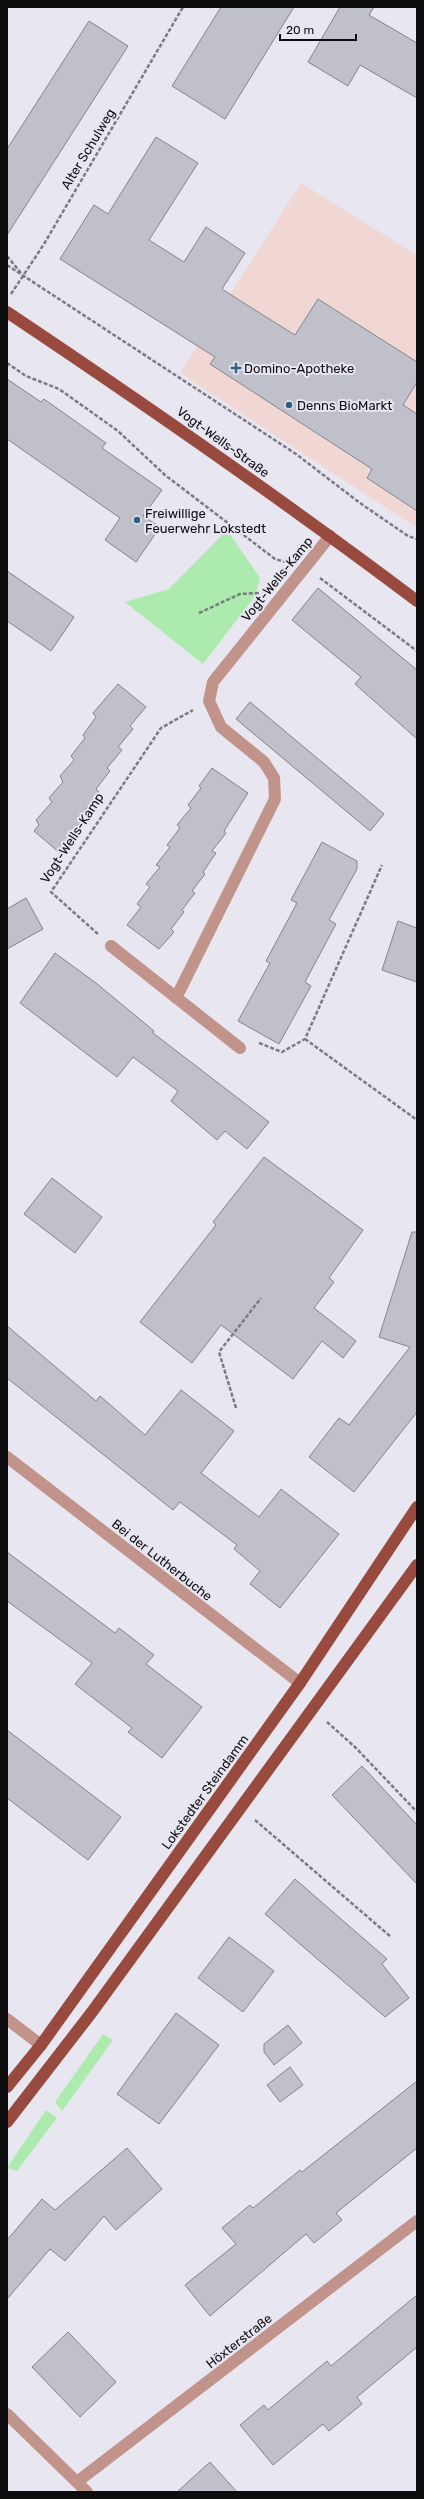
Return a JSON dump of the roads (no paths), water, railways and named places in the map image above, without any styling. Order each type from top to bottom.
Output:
[{"type":"main road","name":"Vogt-Wells-Straße","points":[[7,312],[165,417],[417,601]]},
{"type":"main road","name":"Lokstedter Steindamm","points":[[7,2087],[41,2045],[300,1683],[417,1507]]},
{"type":"main road","points":[[7,2122],[92,2012],[417,1565]]},
{"type":"street","name":"Vogt-Wells-Kamp","points":[[176,998],[275,799],[274,778],[264,762],[221,727],[209,701],[213,682],[330,536]]},
{"type":"street","points":[[111,946],[240,1048]]},
{"type":"street","name":"Bei der Lutherbuche","points":[[7,1457],[300,1683]]},
{"type":"street","points":[[7,2019],[41,2045]]},
{"type":"street","name":"Höxterstraße","points":[[77,2482],[417,2221]]},
{"type":"street","points":[[7,2414],[87,2492]]},
{"type":"place","name":"Domino-Apotheke","points":[[236,368]]},
{"type":"place","name":"Denns BioMarkt","points":[[289,405]]},
{"type":"place","name":"Freiwillige Feuerwehr Lokstedt","points":[[137,520]]}]
